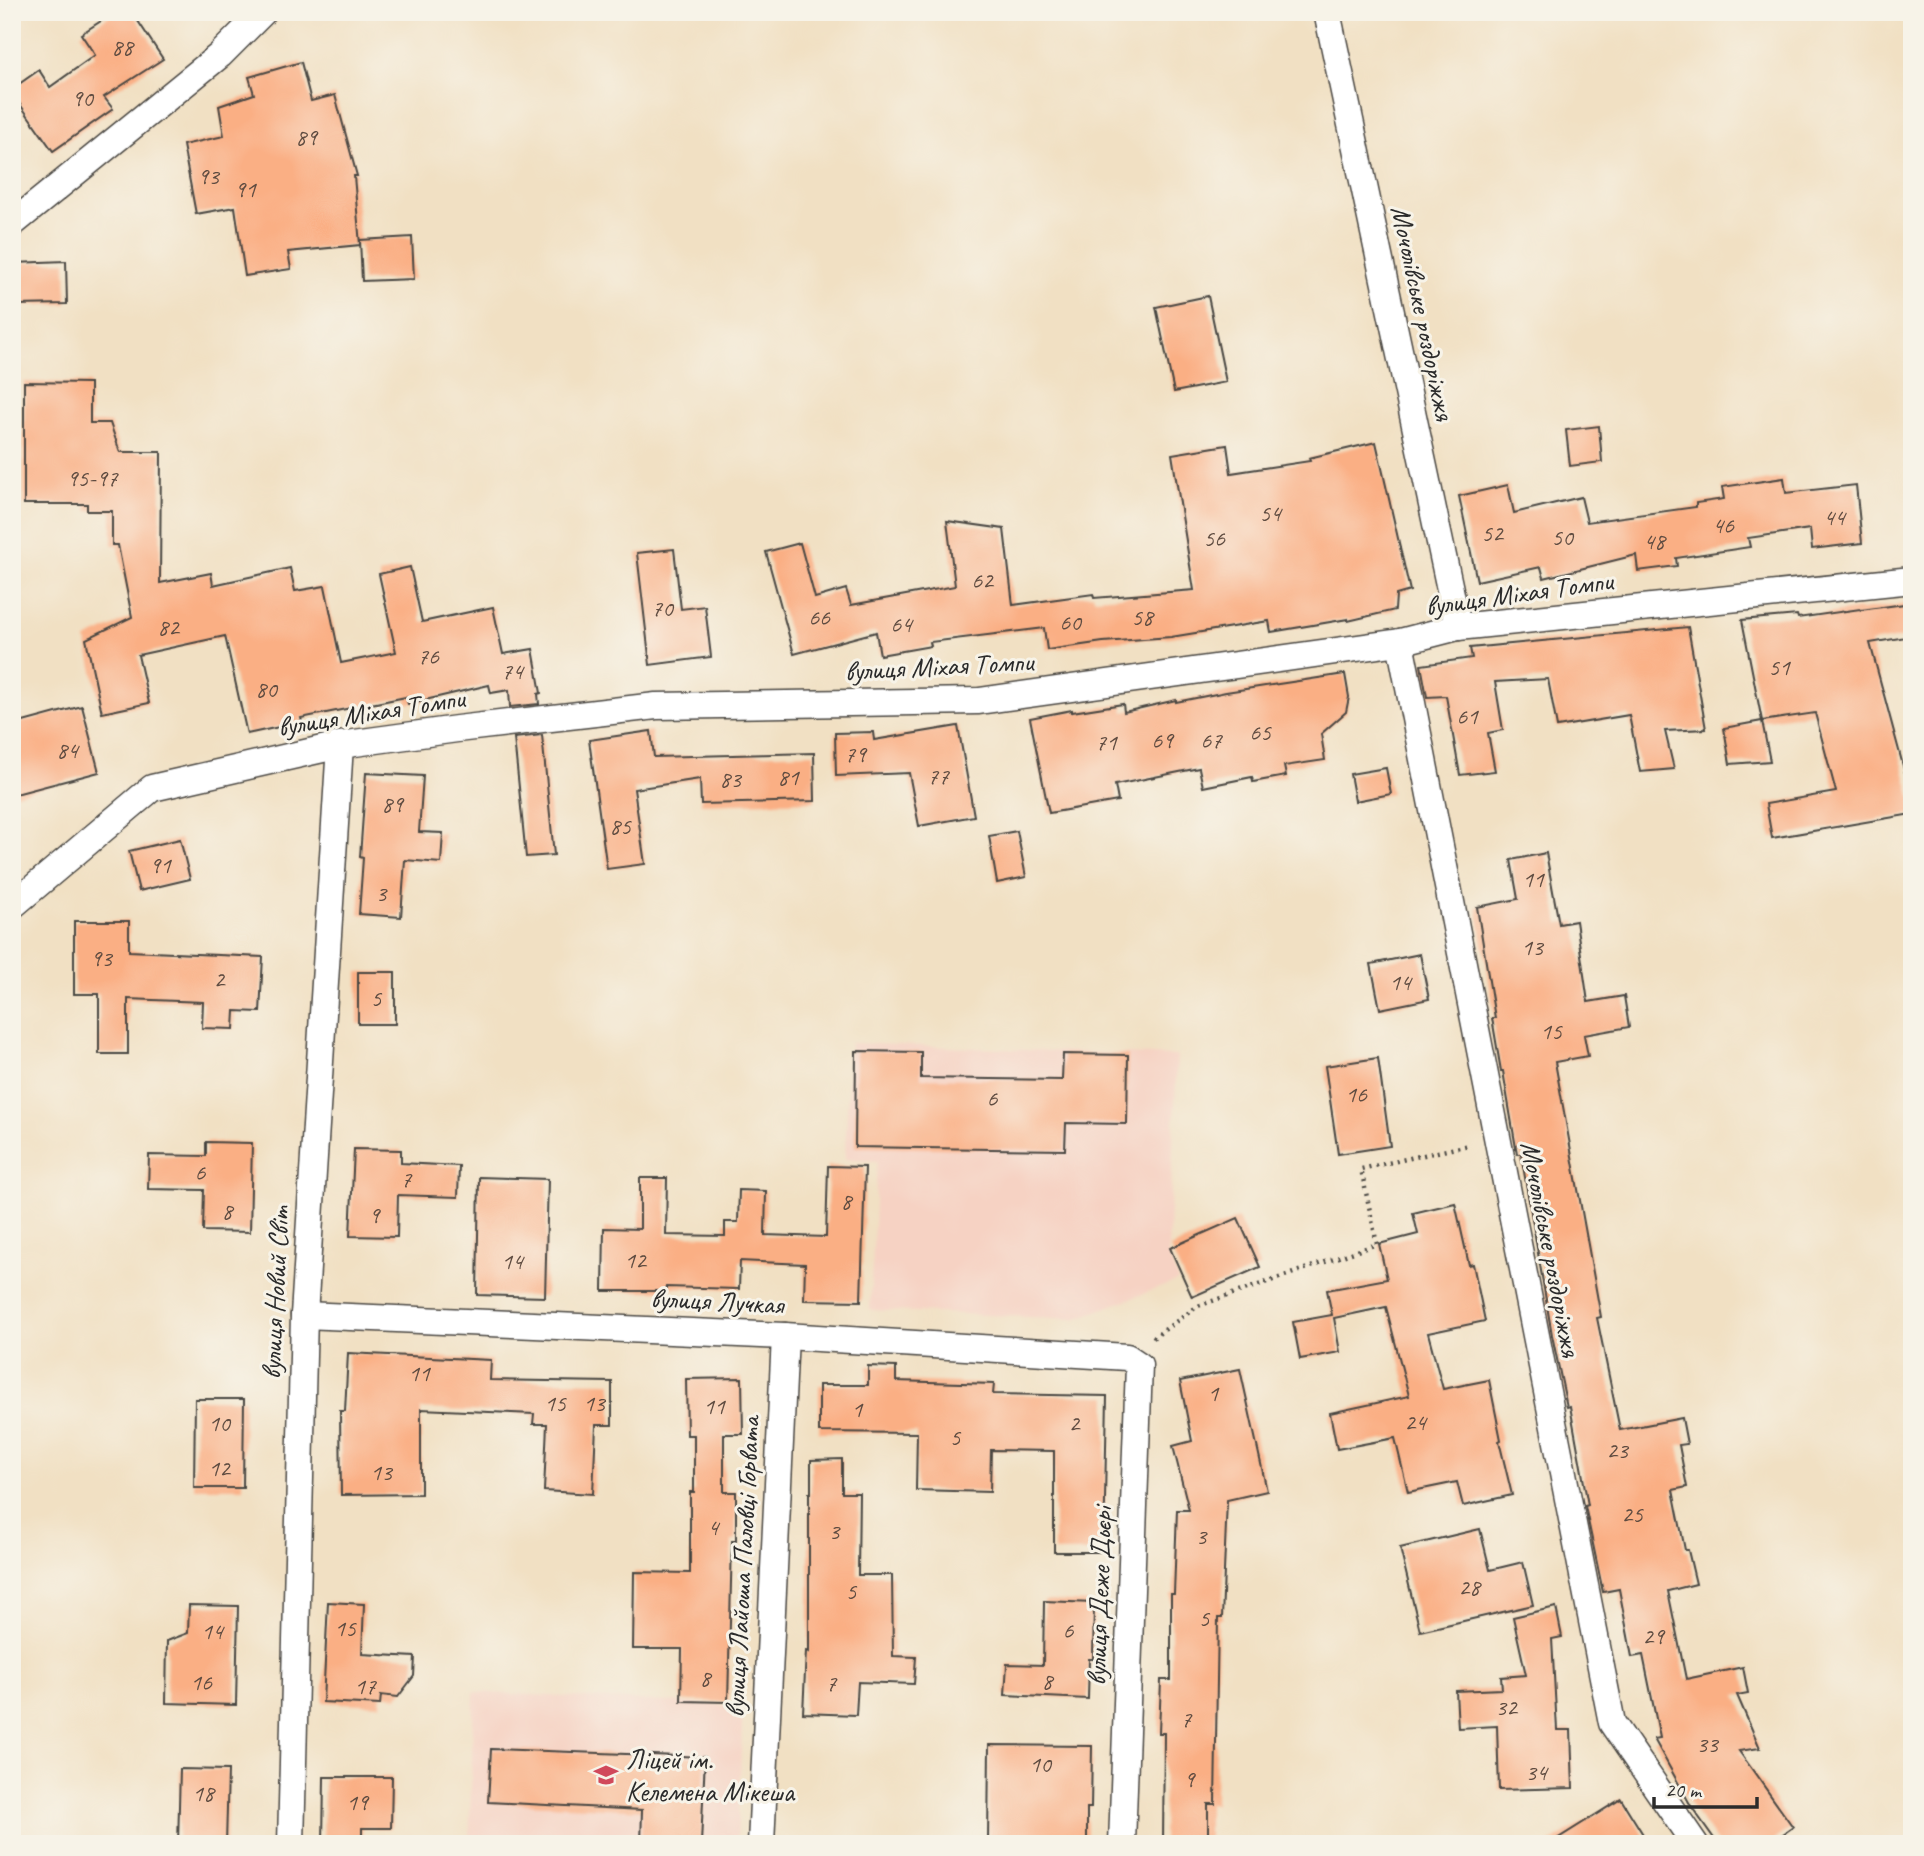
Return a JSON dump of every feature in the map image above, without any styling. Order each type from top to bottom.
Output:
[{"type":"street","points":[[12,224],[220,55],[263,12]]},
{"type":"street","name":"Мочолівське роздоріжжя","points":[[1327,12],[1458,627]]},
{"type":"street","name":"вулиця Міхая Томпи","points":[[12,906],[152,788],[340,745],[656,706],[979,701],[1401,642],[1458,627],[1912,580]]},
{"type":"street","name":"Мочолівське роздоріжжя","points":[[1401,642],[1612,1723],[1695,1844]]},
{"type":"street","name":"вулиця Новий Світ","points":[[291,1844],[304,1315],[340,745]]},
{"type":"street","name":"вулиця Лучкая","points":[[304,1315],[785,1336],[1127,1357]]},
{"type":"street","name":"вулиця Лайоша Паловці Горвата","points":[[761,1844],[785,1336]]},
{"type":"street","name":"вулиця Деже Дьєрі","points":[[1122,1844],[1139,1365],[1127,1357]]},
{"type":"path","points":[[1127,1357],[1198,1306],[1377,1244],[1361,1169],[1497,1139]]},
{"type":"shaded area","points":[[850,1043],[1177,1056],[1168,1254],[1178,1281],[1075,1319],[870,1310],[877,1161],[845,1159]]},
{"type":"shaded area","name":"Ліцей ім. Келемена Мікеша","points":[[474,1692],[743,1706],[737,1844],[469,1844]]},
{"type":"building","points":[[115,12],[132,12],[163,59],[104,97],[113,109],[53,151],[12,93],[12,89],[39,70],[50,87],[95,55],[81,34]]},
{"type":"building","points":[[301,62],[311,101],[335,95],[357,176],[354,176],[360,245],[288,252],[291,269],[245,276],[235,207],[196,214],[183,145],[224,136],[219,106],[254,94],[249,77]]},
{"type":"building","points":[[412,237],[414,279],[362,281],[360,240]]},
{"type":"building","points":[[66,261],[67,304],[15,305],[14,263]]},
{"type":"building","points":[[1208,296],[1226,382],[1174,392],[1156,307]]},
{"type":"building","points":[[24,382],[90,383],[90,423],[110,423],[120,452],[161,452],[160,583],[211,573],[213,585],[290,568],[295,591],[325,586],[341,663],[396,652],[379,574],[410,567],[422,622],[493,607],[503,654],[533,649],[541,693],[538,694],[539,704],[510,707],[509,690],[491,693],[489,685],[408,704],[406,697],[301,718],[302,722],[247,734],[225,636],[138,655],[149,703],[102,713],[86,639],[132,617],[118,545],[112,545],[112,511],[87,511],[87,504],[24,504]]},
{"type":"building","points":[[1599,426],[1602,462],[1570,466],[1566,430]]},
{"type":"building","points":[[1376,442],[1410,591],[1396,595],[1395,610],[1348,621],[1271,632],[1269,621],[1171,637],[1103,642],[1047,650],[1044,628],[930,642],[931,646],[880,655],[876,632],[794,654],[766,552],[800,543],[815,598],[846,589],[851,605],[955,586],[947,521],[1004,529],[1013,605],[1093,594],[1094,598],[1194,590],[1172,454],[1227,445],[1231,473],[1310,461],[1309,458]]},
{"type":"building","points":[[1784,478],[1786,493],[1856,485],[1862,543],[1812,549],[1810,529],[1748,538],[1750,547],[1676,558],[1677,566],[1638,571],[1636,555],[1544,578],[1541,567],[1477,581],[1459,496],[1508,485],[1514,513],[1581,497],[1587,522],[1696,507],[1696,503],[1724,499],[1722,487]]},
{"type":"building","points":[[674,549],[681,609],[705,606],[711,657],[650,665],[637,553]]},
{"type":"building","points":[[1912,603],[1912,636],[1870,643],[1912,799],[1912,814],[1772,838],[1766,804],[1836,792],[1815,713],[1762,721],[1742,620],[1797,615],[1798,618]]},
{"type":"building","points":[[1688,627],[1706,729],[1665,731],[1674,769],[1640,772],[1629,715],[1557,727],[1548,679],[1495,682],[1503,730],[1488,733],[1495,771],[1460,775],[1446,696],[1427,697],[1421,665],[1472,658],[1470,648]]},
{"type":"building","points":[[1345,674],[1349,697],[1346,712],[1321,734],[1325,760],[1284,766],[1286,776],[1253,782],[1252,777],[1203,787],[1199,768],[1115,785],[1118,801],[1049,813],[1030,718],[1123,704],[1124,712],[1176,700]]},
{"type":"building","points":[[82,706],[99,772],[12,795],[12,725]]},
{"type":"building","points":[[1762,721],[1770,761],[1730,764],[1724,728]]},
{"type":"building","points":[[958,726],[974,816],[919,826],[909,773],[836,776],[835,733],[873,732],[874,740]]},
{"type":"building","points":[[651,731],[654,757],[814,753],[815,801],[701,804],[700,779],[634,789],[645,864],[607,869],[589,740]]},
{"type":"building","points":[[542,735],[554,855],[526,857],[514,738]]},
{"type":"building","points":[[1386,768],[1391,794],[1355,801],[1350,774]]},
{"type":"building","points":[[366,773],[423,776],[419,832],[443,833],[441,863],[405,860],[401,917],[359,914]]},
{"type":"building","points":[[1017,831],[1026,877],[997,883],[989,836]]},
{"type":"building","points":[[180,839],[190,879],[139,891],[129,851]]},
{"type":"building","points":[[1546,853],[1559,924],[1576,921],[1588,1002],[1624,996],[1629,1027],[1584,1035],[1588,1056],[1555,1062],[1601,1317],[1597,1318],[1620,1430],[1682,1418],[1687,1444],[1679,1445],[1687,1487],[1673,1490],[1685,1550],[1688,1550],[1696,1584],[1668,1591],[1686,1679],[1743,1667],[1748,1693],[1737,1695],[1760,1748],[1739,1751],[1793,1827],[1769,1844],[1718,1844],[1691,1806],[1654,1739],[1660,1738],[1643,1655],[1632,1657],[1619,1589],[1603,1592],[1585,1506],[1588,1505],[1570,1406],[1567,1407],[1552,1335],[1521,1154],[1517,1154],[1501,1071],[1477,907],[1518,899],[1511,860]]},
{"type":"building","points":[[74,921],[129,921],[129,951],[263,957],[260,1012],[235,1011],[234,1029],[202,1028],[203,1002],[128,999],[128,1054],[99,1054],[99,994],[74,994]]},
{"type":"building","points":[[1420,954],[1429,999],[1380,1009],[1371,964]]},
{"type":"building","points":[[358,972],[395,972],[395,1024],[358,1024]]},
{"type":"building","points":[[856,1051],[921,1052],[921,1078],[1062,1080],[1063,1054],[1128,1055],[1127,1124],[1066,1123],[1065,1150],[855,1147]]},
{"type":"building","points":[[1378,1058],[1390,1146],[1338,1154],[1325,1066]]},
{"type":"building","points":[[206,1142],[252,1143],[250,1232],[203,1231],[204,1190],[148,1189],[149,1155],[206,1156]]},
{"type":"building","points":[[354,1149],[401,1150],[401,1163],[459,1166],[458,1197],[398,1195],[397,1237],[350,1236]]},
{"type":"building","points":[[828,1166],[865,1167],[861,1301],[804,1300],[805,1264],[740,1261],[739,1289],[666,1287],[666,1291],[603,1291],[604,1228],[640,1229],[640,1178],[667,1178],[666,1235],[725,1236],[725,1222],[738,1222],[739,1190],[766,1191],[765,1235],[826,1237]]},
{"type":"building","points":[[479,1177],[548,1179],[545,1297],[477,1295]]},
{"type":"building","points":[[1455,1203],[1469,1265],[1473,1264],[1485,1321],[1428,1333],[1443,1389],[1489,1380],[1501,1440],[1499,1441],[1512,1495],[1463,1506],[1457,1482],[1408,1492],[1395,1438],[1337,1449],[1330,1413],[1409,1396],[1386,1307],[1334,1318],[1340,1352],[1300,1359],[1293,1322],[1332,1315],[1327,1290],[1387,1279],[1379,1244],[1418,1234],[1413,1213]]},
{"type":"building","points":[[1238,1218],[1260,1267],[1192,1297],[1170,1248]]},
{"type":"building","points":[[348,1353],[491,1360],[490,1380],[612,1382],[612,1425],[596,1425],[593,1494],[544,1491],[547,1424],[533,1424],[534,1414],[421,1409],[421,1494],[341,1495],[340,1411],[345,1411]]},
{"type":"building","points":[[868,1366],[896,1367],[896,1381],[994,1384],[993,1394],[1107,1396],[1104,1552],[1054,1552],[1054,1451],[991,1450],[990,1492],[916,1490],[917,1433],[819,1432],[819,1385],[868,1385]]},
{"type":"building","points":[[1240,1369],[1267,1491],[1227,1500],[1222,1618],[1218,1618],[1215,1804],[1208,1804],[1208,1844],[1163,1844],[1164,1733],[1159,1733],[1161,1680],[1171,1680],[1171,1594],[1174,1594],[1177,1510],[1189,1510],[1173,1446],[1192,1441],[1180,1381]]},
{"type":"building","points":[[742,1378],[743,1434],[724,1434],[724,1492],[736,1492],[736,1541],[732,1541],[728,1702],[681,1701],[682,1649],[633,1649],[634,1572],[690,1573],[690,1492],[694,1492],[694,1435],[687,1435],[686,1379]]},
{"type":"building","points":[[195,1399],[244,1399],[243,1488],[194,1488]]},
{"type":"building","points":[[842,1459],[842,1493],[859,1493],[858,1575],[892,1575],[893,1656],[916,1657],[914,1684],[858,1682],[856,1715],[803,1713],[806,1651],[809,1652],[811,1460]]},
{"type":"building","points":[[1480,1529],[1490,1570],[1523,1562],[1533,1605],[1420,1631],[1400,1548]]},
{"type":"building","points":[[1044,1601],[1094,1603],[1093,1659],[1089,1659],[1088,1699],[1005,1695],[1007,1664],[1043,1665]]},
{"type":"building","points":[[328,1602],[364,1604],[362,1654],[415,1657],[414,1676],[398,1697],[381,1695],[380,1705],[323,1702]]},
{"type":"building","points":[[189,1605],[238,1606],[236,1705],[166,1703],[167,1641],[188,1633]]},
{"type":"building","points":[[1556,1607],[1562,1637],[1552,1639],[1557,1730],[1571,1730],[1573,1788],[1499,1790],[1497,1726],[1458,1728],[1456,1691],[1502,1689],[1501,1677],[1526,1675],[1513,1617]]},
{"type":"building","points":[[989,1745],[1092,1746],[1091,1808],[1087,1808],[1087,1844],[988,1844]]},
{"type":"building","points":[[491,1749],[705,1757],[701,1844],[641,1844],[642,1810],[488,1802]]},
{"type":"building","points":[[180,1769],[228,1770],[226,1844],[178,1844]]},
{"type":"building","points":[[324,1777],[392,1777],[391,1828],[362,1828],[362,1844],[323,1844]]},
{"type":"building","points":[[1621,1799],[1649,1844],[1549,1844]]},
{"type":"place","name":"Ліцей ім. Келемена Мікеша","points":[[606,1775]]}]
